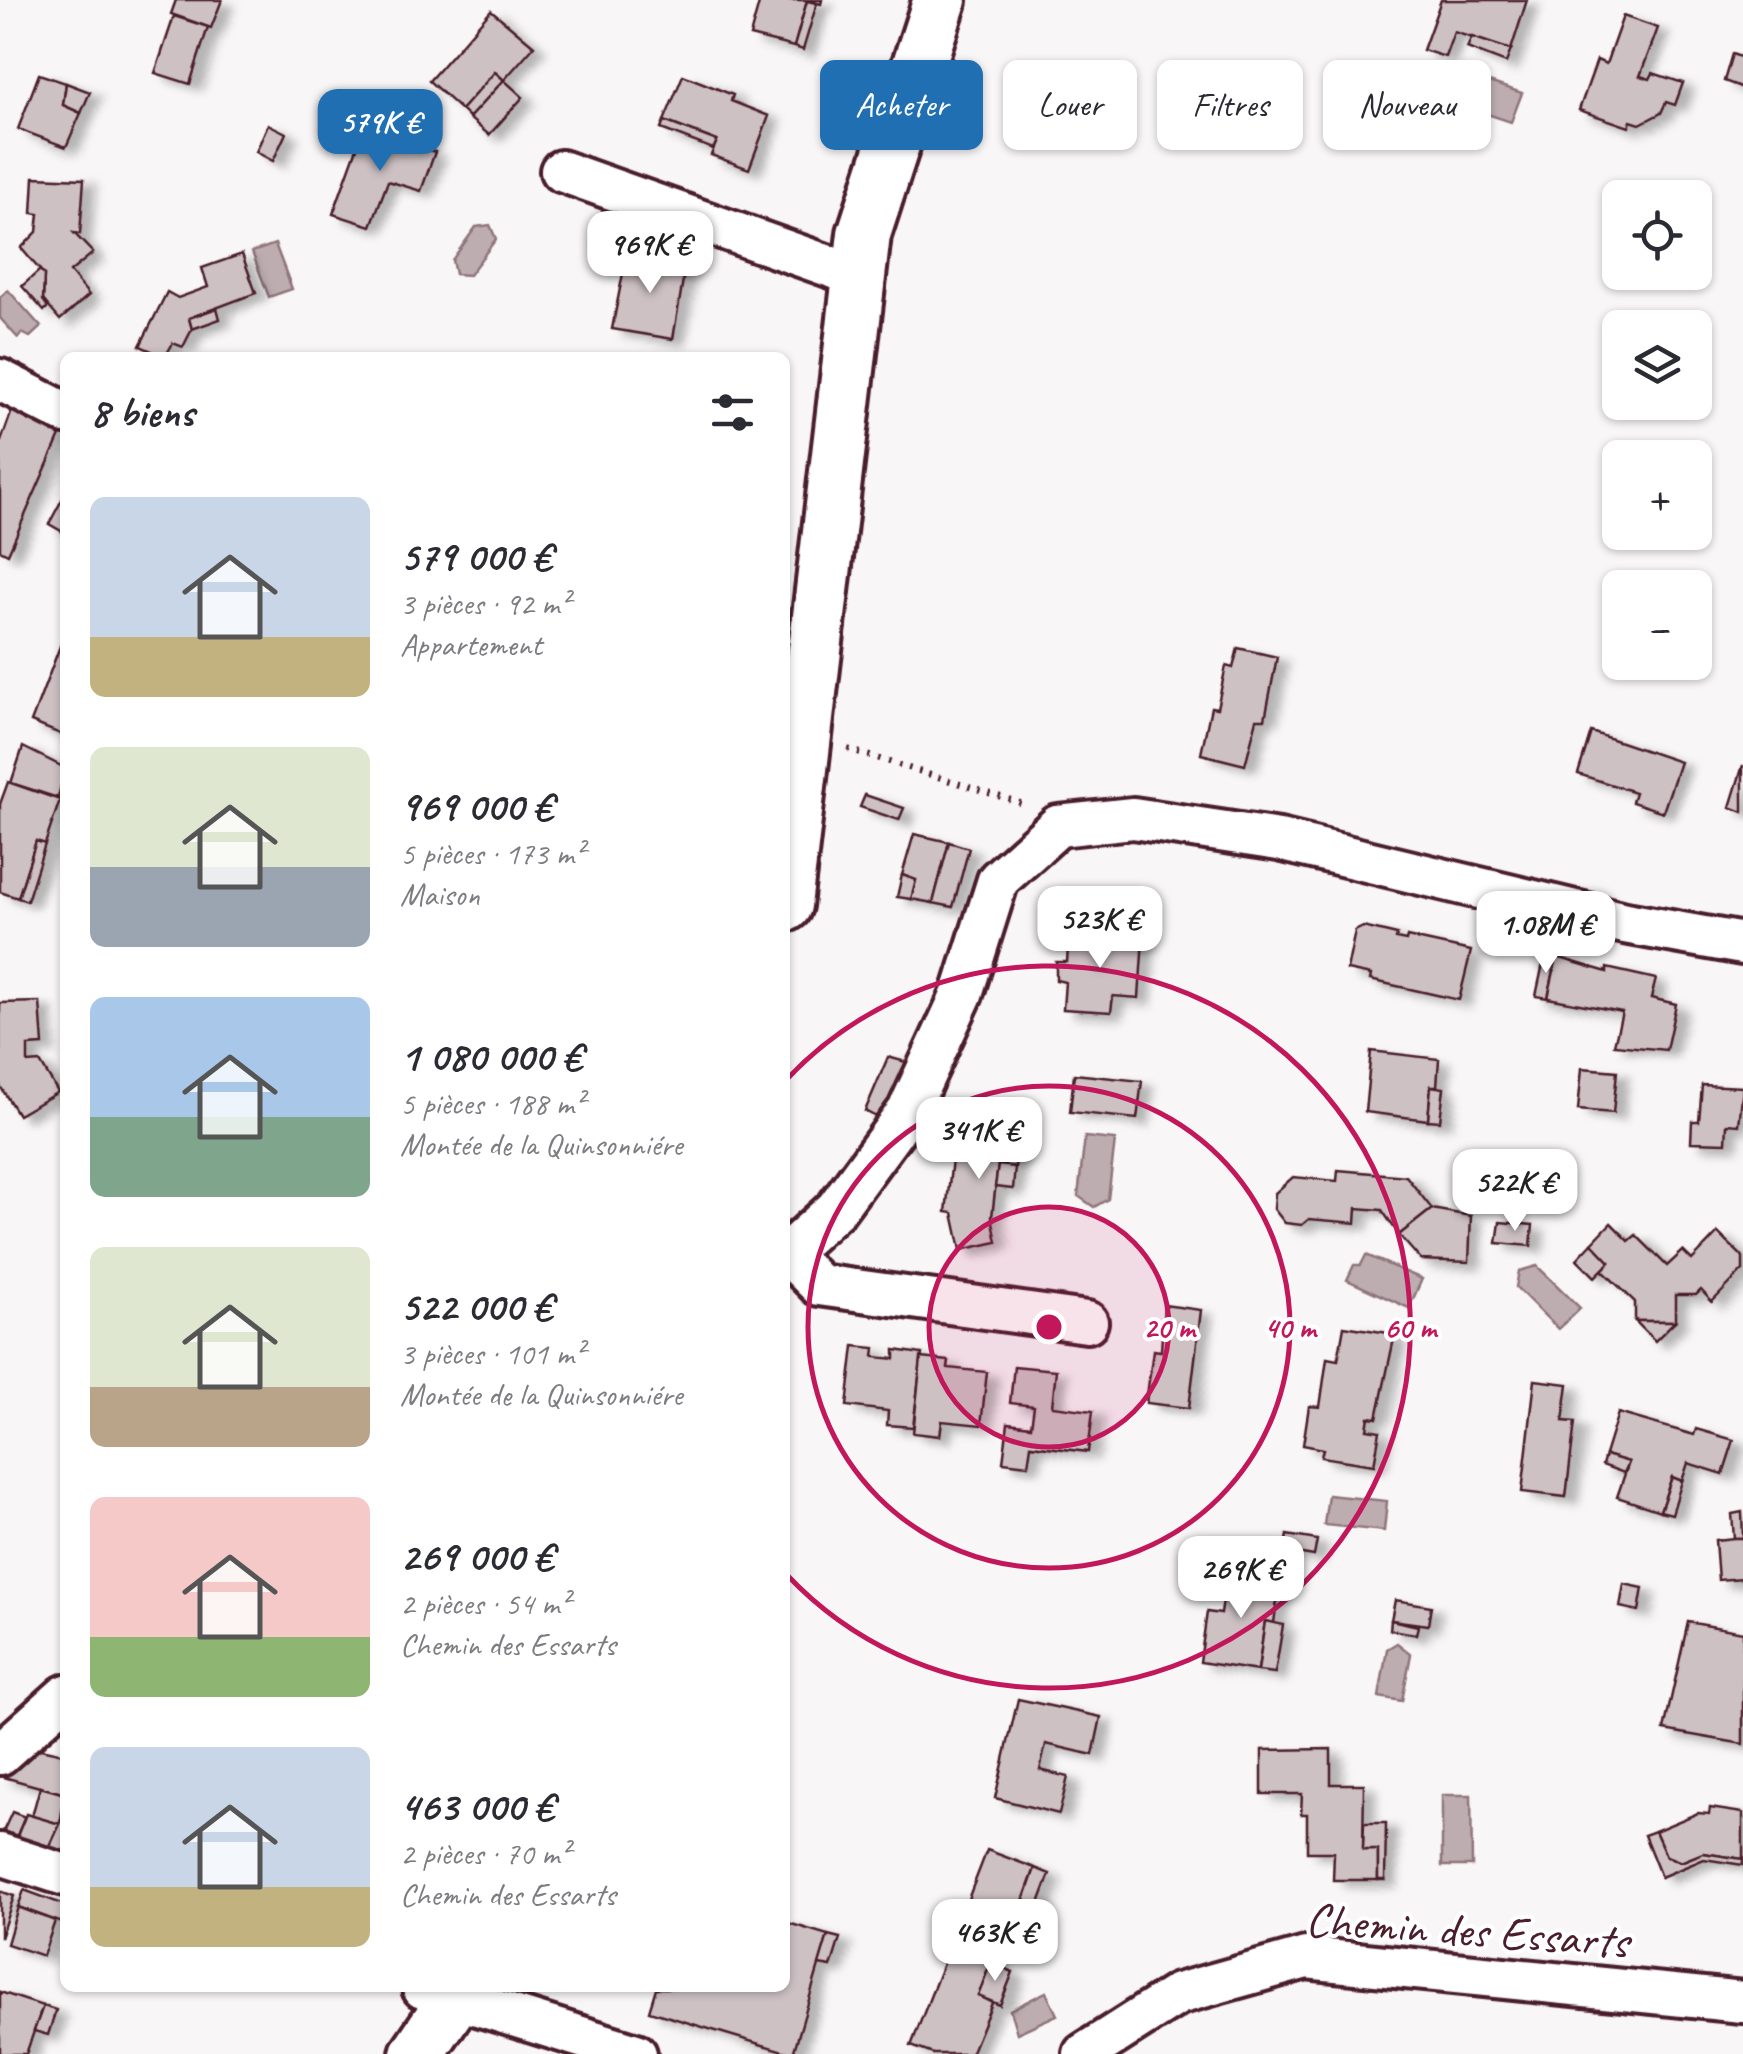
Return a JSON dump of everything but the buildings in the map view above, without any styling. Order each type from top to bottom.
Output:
[{"type":"main road","points":[[790,862],[856,276],[864,234],[940,0]]},
{"type":"main road","points":[[416,2054],[447,1992]]},
{"type":"street","points":[[561,171],[856,276]]},
{"type":"street","points":[[0,380],[60,410]]},
{"type":"street","points":[[790,1250],[836,1209],[908,1111],[962,994],[998,880],[1058,826],[1133,818],[1279,840],[1625,923],[1743,944]]},
{"type":"street","points":[[790,1258],[819,1285],[1088,1322]]},
{"type":"street","points":[[0,1754],[60,1700]]},
{"type":"street","points":[[0,1854],[60,1873]]},
{"type":"street","name":"Chemin des Essarts","points":[[1084,2054],[1178,1994],[1306,1958],[1743,2002]]},
{"type":"street","points":[[450,1992],[636,2054]]},
{"type":"path","points":[[805,734],[1036,808],[1058,826]]},
{"type":"shaded area","points":[[1491,83],[1522,93],[1511,122],[1491,115]]},
{"type":"shaded area","points":[[490,225],[496,239],[469,275],[455,274],[452,260],[476,227]]},
{"type":"shaded area","points":[[275,244],[292,289],[269,297],[252,252]]},
{"type":"shaded area","points":[[8,290],[41,327],[30,337],[22,333],[18,338],[0,318],[0,297]]},
{"type":"shaded area","points":[[1085,1137],[1115,1140],[1108,1199],[1094,1207],[1078,1196]]},
{"type":"shaded area","points":[[1366,1255],[1422,1279],[1409,1308],[1347,1280],[1354,1265],[1361,1265]]},
{"type":"shaded area","points":[[1537,1266],[1580,1308],[1558,1329],[1516,1287],[1519,1271]]},
{"type":"shaded area","points":[[1328,1495],[1387,1501],[1384,1531],[1324,1525]]},
{"type":"shaded area","points":[[1397,1643],[1411,1654],[1402,1701],[1379,1697],[1387,1649]]},
{"type":"shaded area","points":[[1442,1795],[1471,1795],[1472,1866],[1442,1866]]},
{"type":"shaded area","points":[[1046,1992],[1057,2015],[1017,2033],[1010,2010]]}]
